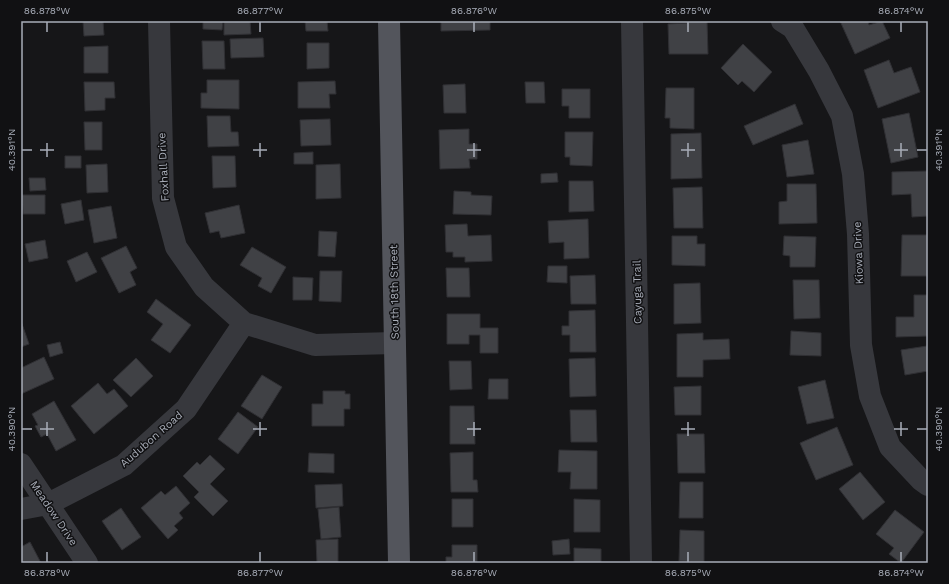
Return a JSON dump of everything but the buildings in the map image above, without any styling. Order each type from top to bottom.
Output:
[{"type":"main road","name":"South 18th Street","points":[[389,21],[399,563]]},
{"type":"street","name":"Foxhall Drive","points":[[159,21],[163,198],[176,247],[204,287],[244,323],[315,346],[395,343]]},
{"type":"street","name":"Cayuga Trail","points":[[632,21],[641,563]]},
{"type":"street","name":"Kiowa Drive","points":[[782,21],[793,28],[819,71],[842,116],[853,174],[858,234],[861,345],[870,396],[890,447],[928,485]]},
{"type":"street","name":"Audubon Road","points":[[21,509],[48,504],[124,464],[186,409],[244,323]]},
{"type":"street","name":"Meadow Drive","points":[[21,464],[87,563]]}]
